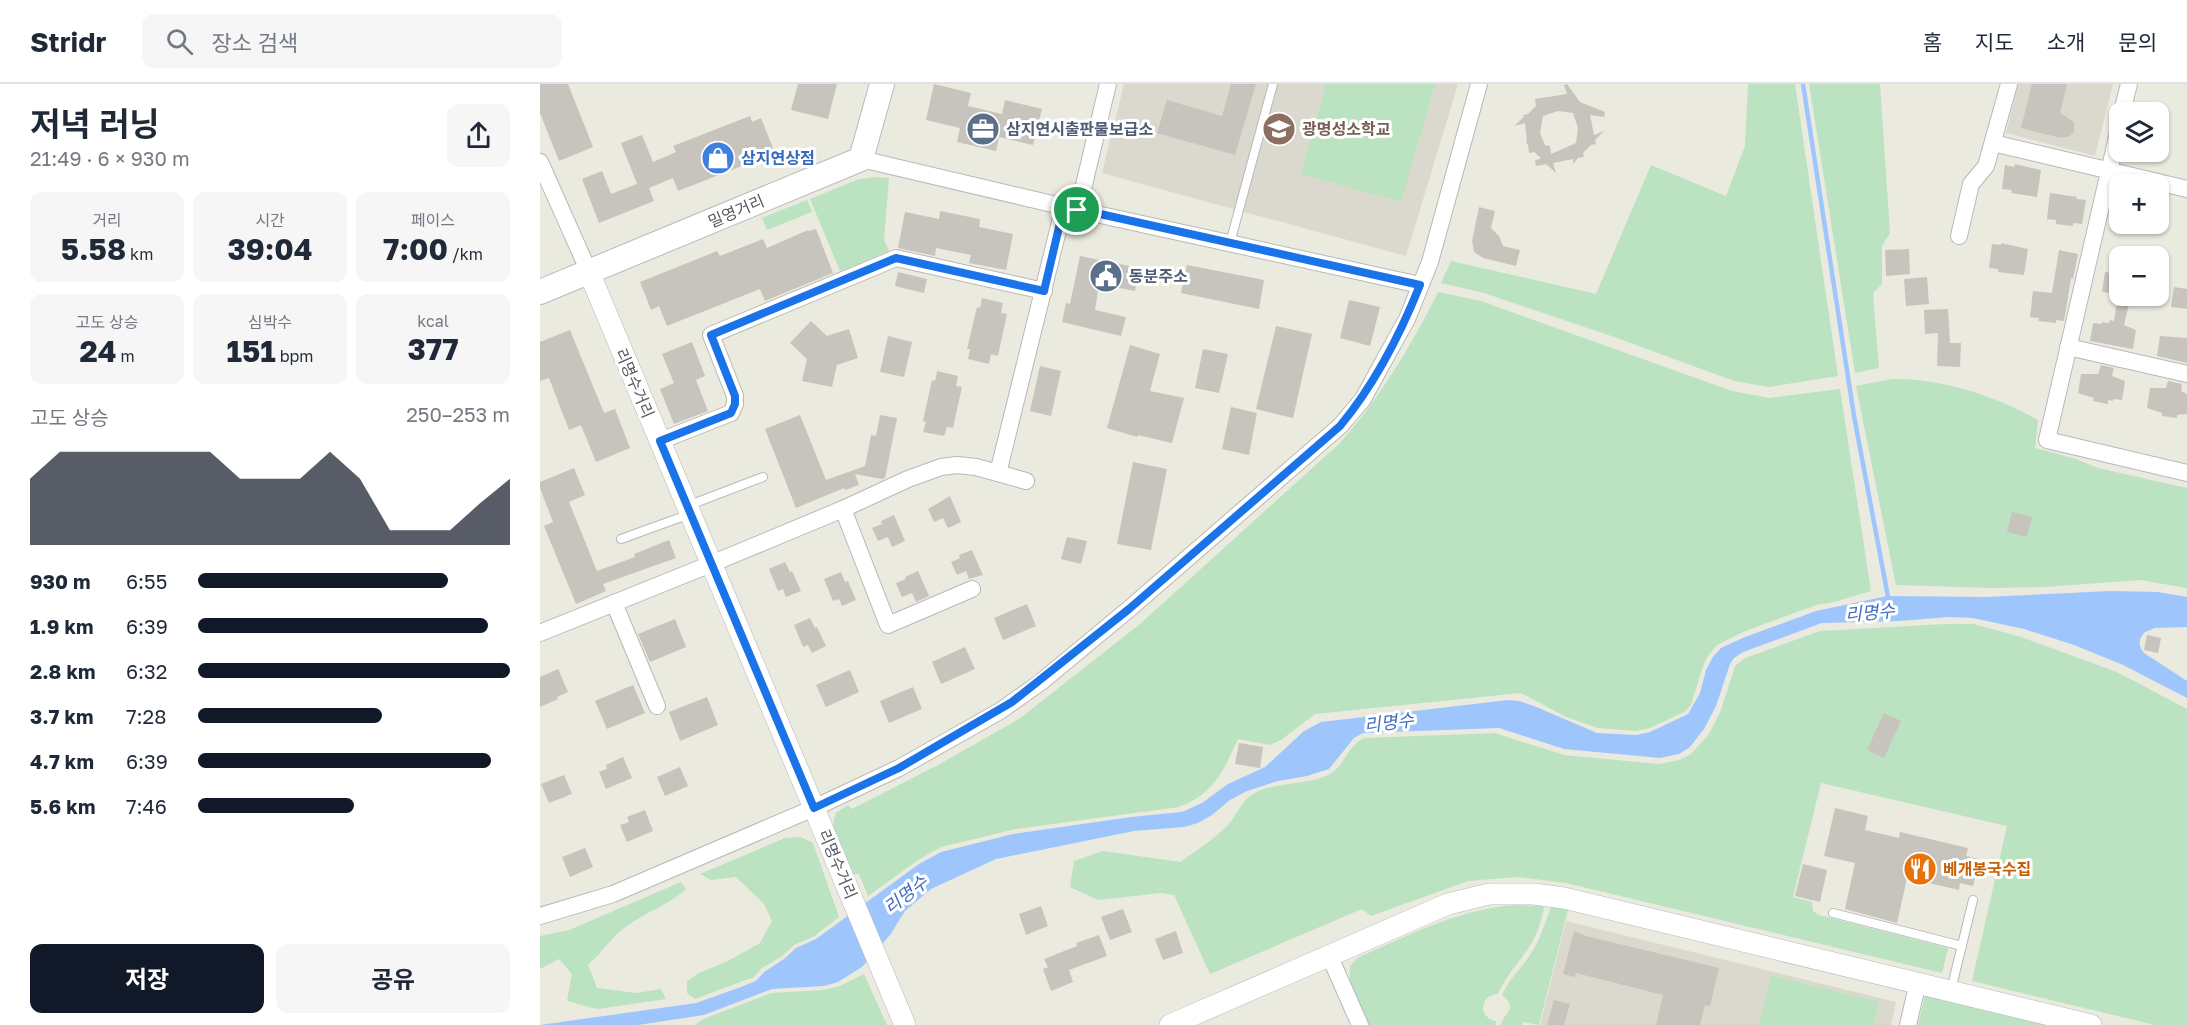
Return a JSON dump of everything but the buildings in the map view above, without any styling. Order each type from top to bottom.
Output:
[{"type":"main road","points":[[861,159],[882,84]]},
{"type":"main road","name":"밀영거리","points":[[540,292],[861,159]]},
{"type":"street","points":[[998,473],[1044,291],[1108,84]]},
{"type":"street","points":[[540,916],[613,894],[814,808],[899,768],[1000,711],[1041,682],[1129,609],[1340,426],[1363,399],[1407,319],[1430,262],[1479,84]]},
{"type":"street","points":[[1959,237],[1971,184],[1986,166],[2009,84]]},
{"type":"street","points":[[2124,102],[2129,84]]},
{"type":"street","points":[[1993,143],[2187,189]]},
{"type":"street","points":[[861,159],[1420,285]]},
{"type":"street","points":[[540,162],[589,272]]},
{"type":"street","points":[[2110,162],[2047,440],[2187,473]]},
{"type":"street","points":[[660,441],[731,413],[735,404],[735,396],[711,335],[896,258],[1044,291]]},
{"type":"street","name":"리명수거리","points":[[589,272],[905,1025]]},
{"type":"street","points":[[2068,347],[2187,375]]},
{"type":"street","points":[[540,633],[941,467],[957,465],[976,467],[1026,481]]},
{"type":"street","points":[[843,509],[888,625],[972,589]]},
{"type":"street","points":[[614,603],[657,706]]},
{"type":"street","points":[[1170,1025],[1448,904],[1489,894],[1515,892],[1564,898],[2091,1025]]},
{"type":"street","points":[[1330,957],[1360,1025]]},
{"type":"street","points":[[1908,1025],[1918,982]]},
{"type":"lane","points":[[1230,243],[1273,84]]},
{"type":"lane","points":[[621,539],[763,477]]},
{"type":"lane","points":[[1951,990],[1973,900]]},
{"type":"lane","points":[[1833,913],[1962,946]]},
{"type":"shaded area","name":"광명성소학교","points":[[1124,84],[1458,84],[1406,256],[1102,173]]},
{"type":"shaded area","points":[[2018,84],[2113,84],[2095,156],[2006,133]]},
{"type":"shaded area","points":[[1566,921],[1896,1002],[1891,1025],[1540,1025]]},
{"type":"green space","points":[[1326,84],[1435,84],[1401,202],[1301,174]]},
{"type":"green space","points":[[1748,84],[1795,84],[1838,376],[1769,387],[1734,381],[1484,293],[1441,283],[1451,261],[1596,294],[1651,165],[1726,196],[1745,146]]},
{"type":"green space","points":[[1809,84],[1880,84],[1890,233],[1882,246],[1882,284],[1873,293],[1879,368],[1855,373]]},
{"type":"green space","points":[[889,178],[884,240],[889,251],[840,271],[810,199],[859,179]]},
{"type":"green space","points":[[807,200],[812,212],[767,230],[762,218]]},
{"type":"green space","points":[[1438,292],[1481,301],[1732,391],[1769,398],[1840,389],[1871,591],[1816,605],[1743,632],[1717,645],[1707,657],[1691,705],[1686,711],[1650,728],[1636,731],[1598,728],[1566,717],[1521,693],[1315,714],[1281,740],[1270,745],[1238,739],[1222,771],[1210,788],[1179,807],[1016,829],[941,847],[918,860],[868,896],[859,874],[852,874],[832,828],[836,813],[848,805],[852,809],[938,765],[1019,719],[1140,624],[1340,443],[1394,371]]},
{"type":"green space","points":[[1892,379],[1911,379],[1949,385],[1986,396],[2038,420],[2035,448],[2076,459],[2098,468],[2187,488],[2187,588],[2140,580],[2045,587],[1896,585],[1856,386]]},
{"type":"green space","points":[[1974,624],[2021,637],[2117,672],[2187,709],[2187,1025],[2155,1025],[1972,981],[2007,826],[1821,783],[1793,897],[1812,902],[1813,911],[1819,915],[1948,948],[1942,973],[1566,883],[1517,877],[1468,881],[1371,916],[1362,909],[1210,974],[1174,895],[1161,893],[1098,900],[1070,887],[1074,861],[1103,851],[1181,862],[1223,830],[1250,796],[1279,785],[1311,781],[1330,774],[1339,766],[1354,745],[1364,738],[1495,733],[1564,755],[1659,764],[1679,760],[1691,754],[1709,734],[1721,710],[1735,666],[1745,658],[1820,631]]},
{"type":"green space","points":[[801,837],[813,843],[839,917],[813,937],[794,945],[782,956],[762,968],[754,977],[695,999],[687,993],[687,981],[760,943],[772,921],[764,904],[736,877],[711,880],[700,874],[785,838]]},
{"type":"green space","points":[[681,882],[686,889],[672,900],[621,930],[588,965],[597,988],[636,993],[661,989],[666,999],[597,1009],[567,1001],[572,974],[559,959],[540,969],[540,936],[569,930]]},
{"type":"green space","points":[[1515,905],[1544,908],[1537,932],[1529,948],[1498,994],[1492,995],[1484,1002],[1486,1016],[1496,1021],[1496,1025],[1368,1025],[1350,981],[1350,966],[1357,958],[1453,918]]},
{"type":"green space","points":[[1551,907],[1568,910],[1539,1025],[1523,1022],[1522,1025],[1501,1025],[1510,1007],[1502,995],[1535,947]]},
{"type":"green space","points":[[864,974],[887,1025],[695,1025],[703,1019],[772,993],[823,990],[840,986]]},
{"type":"green space","points":[[1771,975],[1879,1002],[1874,1025],[1759,1025]]},
{"type":"green space","points":[[1925,995],[2047,1025],[1918,1025]]},
{"type":"water","name":"리명수","points":[[2110,591],[2158,592],[2187,597],[2187,627],[2155,628],[2145,632],[2140,642],[2144,653],[2187,681],[2187,698],[2123,665],[2074,645],[2024,629],[1973,618],[1822,623],[1743,652],[1734,658],[1716,706],[1704,729],[1690,747],[1679,754],[1660,758],[1564,749],[1499,728],[1363,733],[1354,738],[1329,769],[1247,791],[1198,823],[1184,827],[1134,831],[996,859],[931,889],[905,911],[890,935],[862,967],[838,982],[824,986],[772,989],[704,1015],[638,1025],[540,1025],[696,1003],[741,987],[756,981],[764,972],[796,948],[816,939],[919,864],[941,852],[1013,834],[1182,812],[1202,803],[1228,784],[1265,767],[1304,731],[1321,722],[1508,700],[1534,706],[1597,733],[1636,735],[1650,732],[1688,714],[1700,693],[1706,670],[1721,648],[1816,611],[1887,596],[1986,597]]},
{"type":"waterway","name":"리명수","points":[[1803,84],[1854,416],[1889,602]]},
{"type":"place","name":"삼지연시출판물보급소","points":[[983,129]]},
{"type":"place","name":"광명성소학교","points":[[1279,129]]},
{"type":"place","name":"삼지연상점","points":[[718,158]]},
{"type":"place","name":"동분주소","points":[[1106,276]]},
{"type":"place","name":"베개봉국수집","points":[[1920,869]]},
{"type":"route","points":[[1064,206],[1077,210],[1420,285],[1407,319],[1363,399],[1340,426],[1129,609],[1041,682],[1000,711],[899,768],[814,808],[660,441],[731,413],[735,404],[735,396],[711,335],[896,258],[1044,291],[1064,206]]}]
